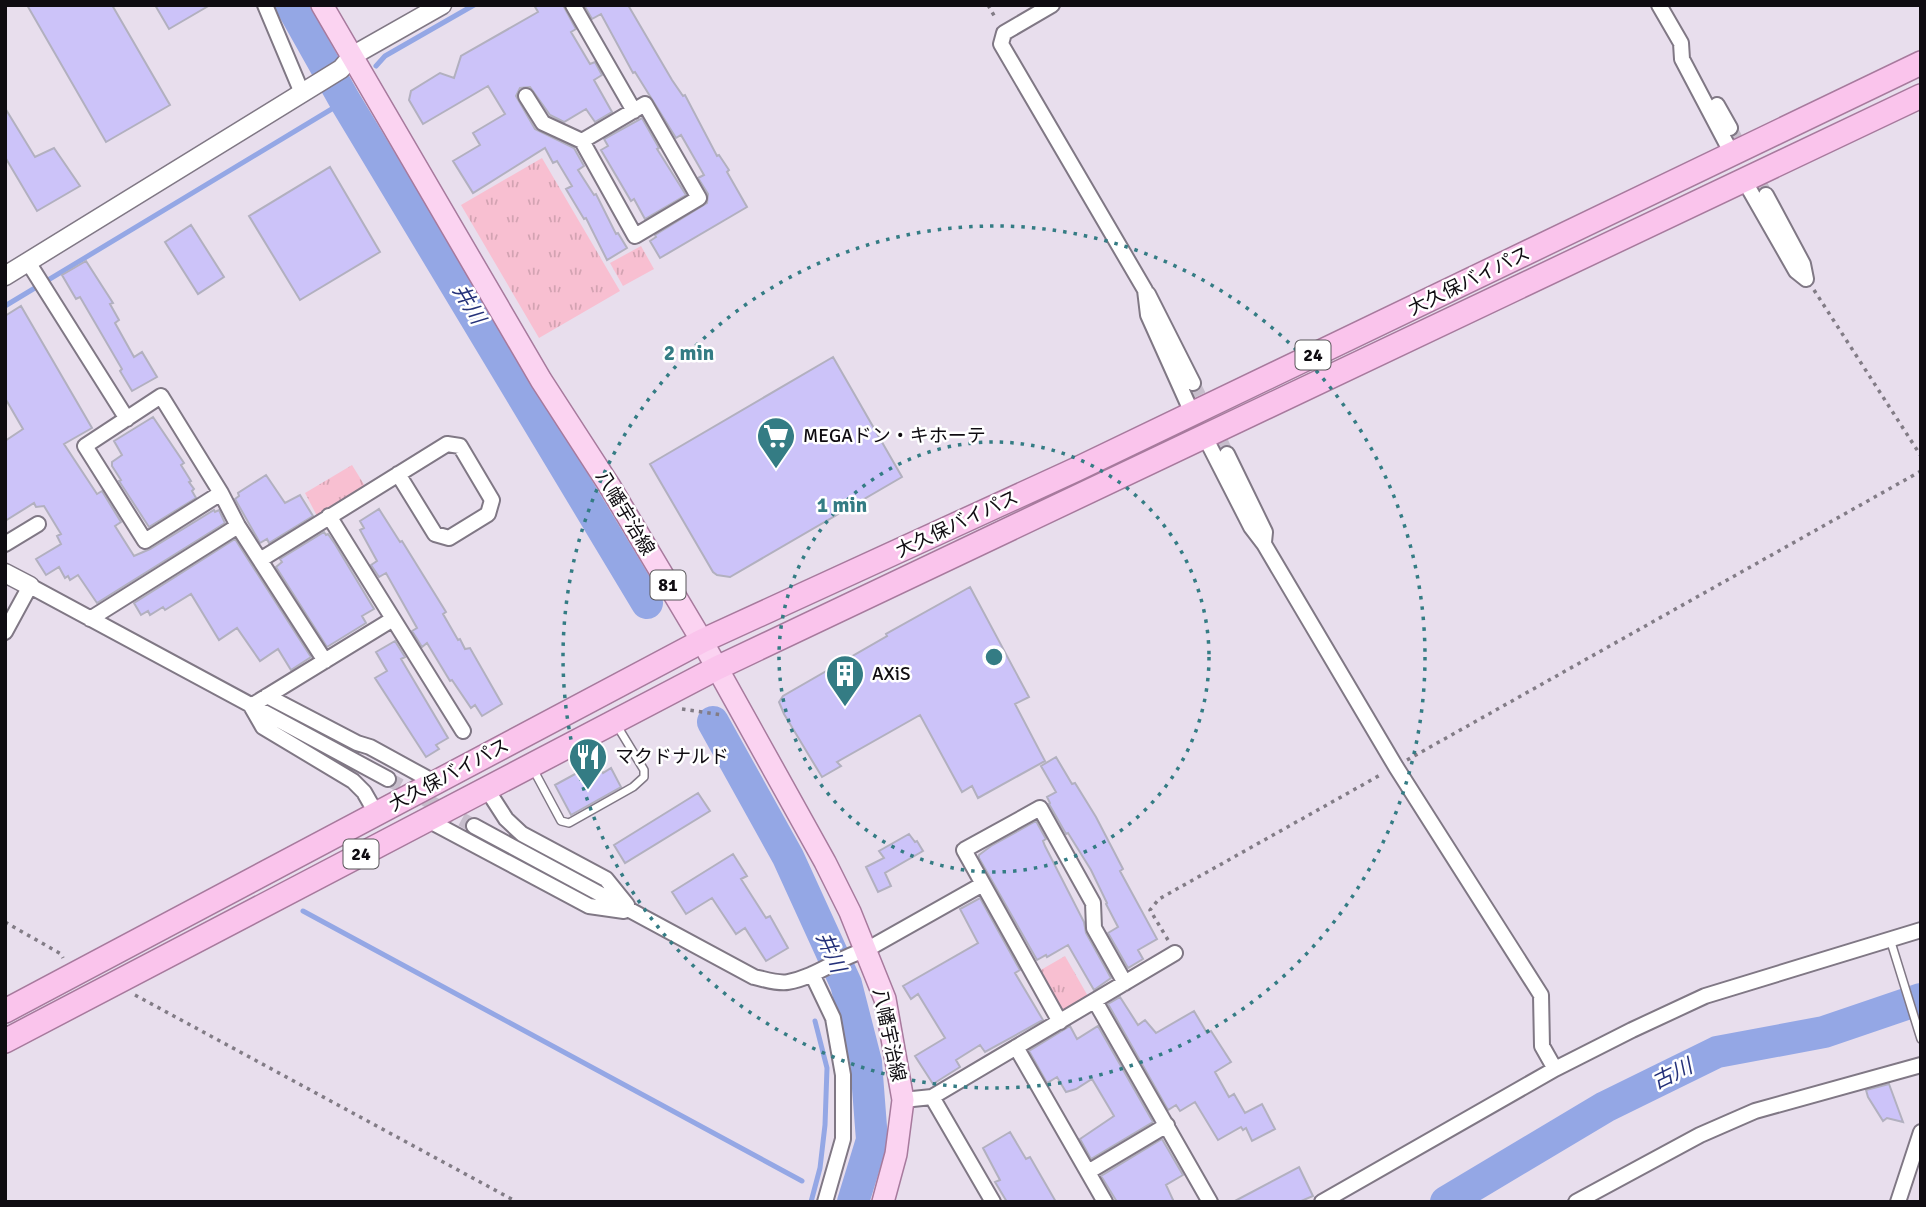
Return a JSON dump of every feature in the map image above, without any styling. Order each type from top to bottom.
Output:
[{"type":"highway","name":"大久保バイパス","points":[[5,1011],[702,641],[1077,468],[1921,63]]},
{"type":"highway","name":"大久保バイパス","points":[[5,1041],[717,668],[1921,96]]},
{"type":"main road","name":"八幡宇治線","points":[[322,5],[346,62],[541,380],[609,485],[702,641],[825,862],[860,952],[885,999],[903,1100],[896,1154],[883,1202]]},
{"type":"street","points":[[265,5],[306,90]]},
{"type":"street","points":[[5,276],[36,275],[346,62],[442,5]]},
{"type":"street","points":[[573,5],[634,111]]},
{"type":"street","points":[[1052,5],[1004,33],[1001,44],[1157,308],[1193,383]]},
{"type":"street","points":[[1659,5],[1730,128]]},
{"type":"street","points":[[1681,43],[1682,58],[1732,154]]},
{"type":"street","points":[[526,96],[543,123],[582,141],[635,236],[699,198],[645,104],[582,141]]},
{"type":"street","points":[[1744,180],[1796,271],[1807,279]]},
{"type":"street","points":[[1766,195],[1803,264],[1807,279]]},
{"type":"street","points":[[36,275],[127,419]]},
{"type":"street","points":[[1145,290],[1149,315],[1192,413]]},
{"type":"street","points":[[221,493],[145,541],[85,446],[161,397],[221,493],[238,526],[325,661]]},
{"type":"street","points":[[1205,437],[1251,527],[1264,544],[1396,767],[1541,995],[1542,1046],[1555,1069]]},
{"type":"street","points":[[260,560],[329,516],[447,444],[460,446],[492,500],[488,514],[449,538],[435,534],[398,474]]},
{"type":"street","points":[[1227,454],[1265,532],[1264,544]]},
{"type":"street","points":[[329,516],[463,731]]},
{"type":"street","points":[[5,544],[38,524]]},
{"type":"street","points":[[90,619],[238,526]]},
{"type":"street","points":[[5,573],[388,779]]},
{"type":"street","points":[[5,632],[30,586]]},
{"type":"street","points":[[251,706],[393,619]]},
{"type":"street","points":[[267,696],[434,782]]},
{"type":"street","points":[[251,706],[262,727],[353,781],[364,792],[376,813]]},
{"type":"street","points":[[486,788],[506,819],[522,834],[606,879],[632,912]]},
{"type":"street","points":[[1060,1021],[964,850],[1040,808],[1093,903],[1094,928],[1125,983]]},
{"type":"street","points":[[426,819],[589,906],[632,912]]},
{"type":"street","points":[[474,826],[754,977],[785,983],[860,952],[983,884]]},
{"type":"street","points":[[1322,1202],[1555,1069],[1705,996],[1921,930]]},
{"type":"street","points":[[903,1100],[932,1097],[1175,953]]},
{"type":"street","points":[[812,974],[834,1018],[843,1075],[843,1139],[825,1202]]},
{"type":"street","points":[[1095,1001],[1210,1202]]},
{"type":"street","points":[[1016,1047],[1105,1202]]},
{"type":"street","points":[[1576,1202],[1700,1135],[1755,1111],[1921,1065]]},
{"type":"street","points":[[932,1097],[993,1202]]},
{"type":"street","points":[[1088,1172],[1167,1125]]},
{"type":"street","points":[[1898,1202],[1921,1132]]},
{"type":"lane","points":[[530,765],[561,821],[569,823],[644,779],[644,770],[614,721]]},
{"type":"lane","points":[[1891,941],[1921,1038]]},
{"type":"path","points":[[1807,279],[1921,456]]},
{"type":"path","points":[[1175,953],[1150,910],[1159,899],[1921,471]]},
{"type":"path","points":[[678,708],[723,715]]},
{"type":"path","points":[[5,922],[61,954],[73,975]]},
{"type":"path","points":[[125,978],[135,995],[517,1202]]},
{"type":"green space","points":[[542,158],[620,291],[539,338],[461,205]]},
{"type":"green space","points":[[641,246],[654,269],[623,286],[610,263]]},
{"type":"green space","points":[[352,465],[365,486],[317,516],[305,493]]},
{"type":"green space","points":[[1065,956],[1089,998],[1062,1013],[1039,971]]},
{"type":"building","points":[[27,5],[112,5],[170,105],[106,142]]},
{"type":"building","points":[[155,5],[210,5],[169,29]]},
{"type":"building","points":[[534,5],[563,5],[576,29],[571,32],[590,64],[595,62],[602,75],[594,80],[612,112],[595,122],[586,109],[564,122],[550,115],[530,87],[520,88],[516,96],[535,129],[574,148],[584,166],[578,170],[594,195],[596,194],[616,234],[618,233],[627,248],[607,260],[586,218],[584,219],[566,189],[572,186],[557,161],[553,163],[545,148],[473,193],[453,161],[480,145],[473,133],[505,114],[488,86],[423,124],[409,100],[411,91],[440,73],[454,78],[461,56],[538,12]]},
{"type":"building","points":[[584,5],[628,5],[672,80],[683,96],[685,95],[717,156],[719,155],[729,170],[727,172],[747,207],[660,258],[650,241],[655,235],[707,203],[708,194],[698,178],[704,175],[681,135],[676,138],[635,72],[633,73],[601,14],[592,19]]},
{"type":"building","points":[[5,108],[35,157],[54,148],[80,186],[37,211],[5,157]]},
{"type":"building","points":[[642,118],[659,148],[657,149],[686,195],[645,219],[634,199],[631,201],[601,150],[608,146],[604,139]]},
{"type":"building","points":[[330,167],[380,252],[300,300],[249,216]]},
{"type":"building","points":[[191,225],[224,277],[198,294],[165,242]]},
{"type":"building","points":[[86,261],[113,303],[110,304],[119,320],[115,323],[134,357],[142,352],[157,377],[132,391],[80,297],[76,299],[62,275]]},
{"type":"building","points":[[21,306],[92,428],[64,444],[97,494],[102,491],[121,522],[115,526],[134,556],[214,510],[219,510],[225,523],[97,603],[78,575],[70,580],[68,576],[65,578],[59,567],[46,575],[36,559],[61,544],[57,536],[61,534],[44,506],[36,507],[34,503],[5,521],[5,441],[23,429],[5,398],[5,316]]},
{"type":"building","name":"MEGAドン・キホーテ","points":[[833,357],[902,477],[730,577],[717,575],[650,464]]},
{"type":"building","points":[[153,417],[184,463],[181,465],[191,481],[189,482],[196,498],[149,527],[119,481],[121,480],[112,462],[122,455],[114,441]]},
{"type":"building","points":[[266,475],[285,503],[300,495],[313,516],[269,543],[267,539],[260,543],[235,499],[239,496],[238,493]]},
{"type":"building","points":[[379,509],[446,612],[443,614],[458,640],[460,639],[465,649],[470,648],[502,704],[482,716],[475,705],[471,708],[452,680],[450,681],[427,643],[422,647],[412,631],[417,628],[386,573],[379,577],[371,565],[377,561],[360,530],[364,528],[360,521]]},
{"type":"building","points":[[324,532],[335,544],[374,609],[362,616],[366,623],[327,647],[276,567],[282,562],[280,559]]},
{"type":"building","points":[[235,539],[311,657],[291,670],[278,649],[260,661],[237,628],[219,640],[191,594],[165,610],[163,607],[150,615],[148,611],[141,615],[134,603]]},
{"type":"building","points":[[970,587],[1029,697],[1015,704],[1045,761],[978,798],[972,786],[962,792],[920,715],[837,762],[841,766],[822,777],[784,714],[779,702],[783,696]]},
{"type":"building","points":[[395,641],[405,657],[401,659],[448,738],[436,745],[439,749],[426,757],[375,678],[387,671],[376,652]]},
{"type":"building","points":[[1056,757],[1096,817],[1123,869],[1120,871],[1157,939],[1138,950],[1143,959],[1128,968],[1108,933],[1118,927],[1107,903],[1091,870],[1049,804],[1047,797],[1056,792],[1041,766]]},
{"type":"building","name":"マクドナルド","points":[[597,762],[603,773],[611,768],[621,787],[571,815],[555,785]]},
{"type":"building","points":[[698,793],[710,811],[625,863],[614,845]]},
{"type":"building","points":[[1036,821],[1046,839],[1043,841],[1045,846],[1084,922],[1086,933],[1111,978],[1094,990],[1068,945],[1037,960],[979,858],[979,855],[991,846]]},
{"type":"building","points":[[909,834],[923,851],[885,873],[891,886],[878,892],[866,867],[884,858],[879,851]]},
{"type":"building","points":[[733,854],[747,876],[741,879],[766,918],[770,916],[788,948],[766,961],[745,928],[736,934],[712,898],[686,914],[672,892]]},
{"type":"building","points":[[980,898],[1020,970],[1015,973],[1043,1020],[985,1052],[980,1045],[956,1060],[960,1067],[933,1084],[915,1056],[945,1038],[918,994],[911,999],[903,986],[978,943],[960,909]]},
{"type":"building","points":[[1120,997],[1138,1025],[1145,1020],[1156,1033],[1194,1011],[1207,1033],[1211,1031],[1231,1062],[1215,1072],[1229,1097],[1234,1094],[1245,1113],[1262,1104],[1275,1129],[1252,1141],[1246,1128],[1243,1130],[1241,1127],[1218,1140],[1195,1102],[1180,1111],[1176,1105],[1168,1110],[1108,1004]]},
{"type":"building","points":[[1070,1026],[1077,1039],[1098,1026],[1153,1122],[1091,1159],[1080,1139],[1114,1116],[1092,1079],[1066,1092],[1057,1077],[1047,1083],[1029,1051]]},
{"type":"building","points":[[1889,1084],[1903,1122],[1887,1118],[1883,1121],[1868,1097],[1866,1090]]},
{"type":"building","points":[[1010,1132],[1026,1159],[1030,1157],[1056,1202],[1007,1202],[995,1182],[1000,1180],[983,1148]]},
{"type":"building","points":[[1162,1139],[1183,1175],[1166,1185],[1174,1202],[1117,1202],[1101,1176]]},
{"type":"building","points":[[1299,1167],[1313,1196],[1299,1202],[1233,1202]]},
{"type":"waterway","name":"井川","points":[[291,5],[345,101],[647,603]]},
{"type":"waterway","points":[[376,66],[385,56],[474,5]]},
{"type":"waterway","points":[[5,306],[345,101],[354,91]]},
{"type":"waterway","name":"井川","points":[[713,722],[788,857],[846,984],[866,1062],[872,1140],[853,1202]]},
{"type":"waterway","points":[[303,911],[802,1181]]},
{"type":"waterway","name":"古川","points":[[1446,1202],[1605,1107],[1717,1052],[1824,1032],[1921,999]]},
{"type":"waterway","points":[[811,1202],[820,1168],[827,1068],[815,1021]]},
{"type":"tunnel","points":[[1730,128],[1766,195]]},
{"type":"tunnel","points":[[1193,383],[1227,454]]},
{"type":"tunnel","points":[[388,779],[474,826]]},
{"type":"place","name":"MEGAドン・キホーテ","points":[[776,470]]},
{"type":"place","name":"AXiS","points":[[845,708]]},
{"type":"place","name":"マクドナルド","points":[[588,791]]}]
